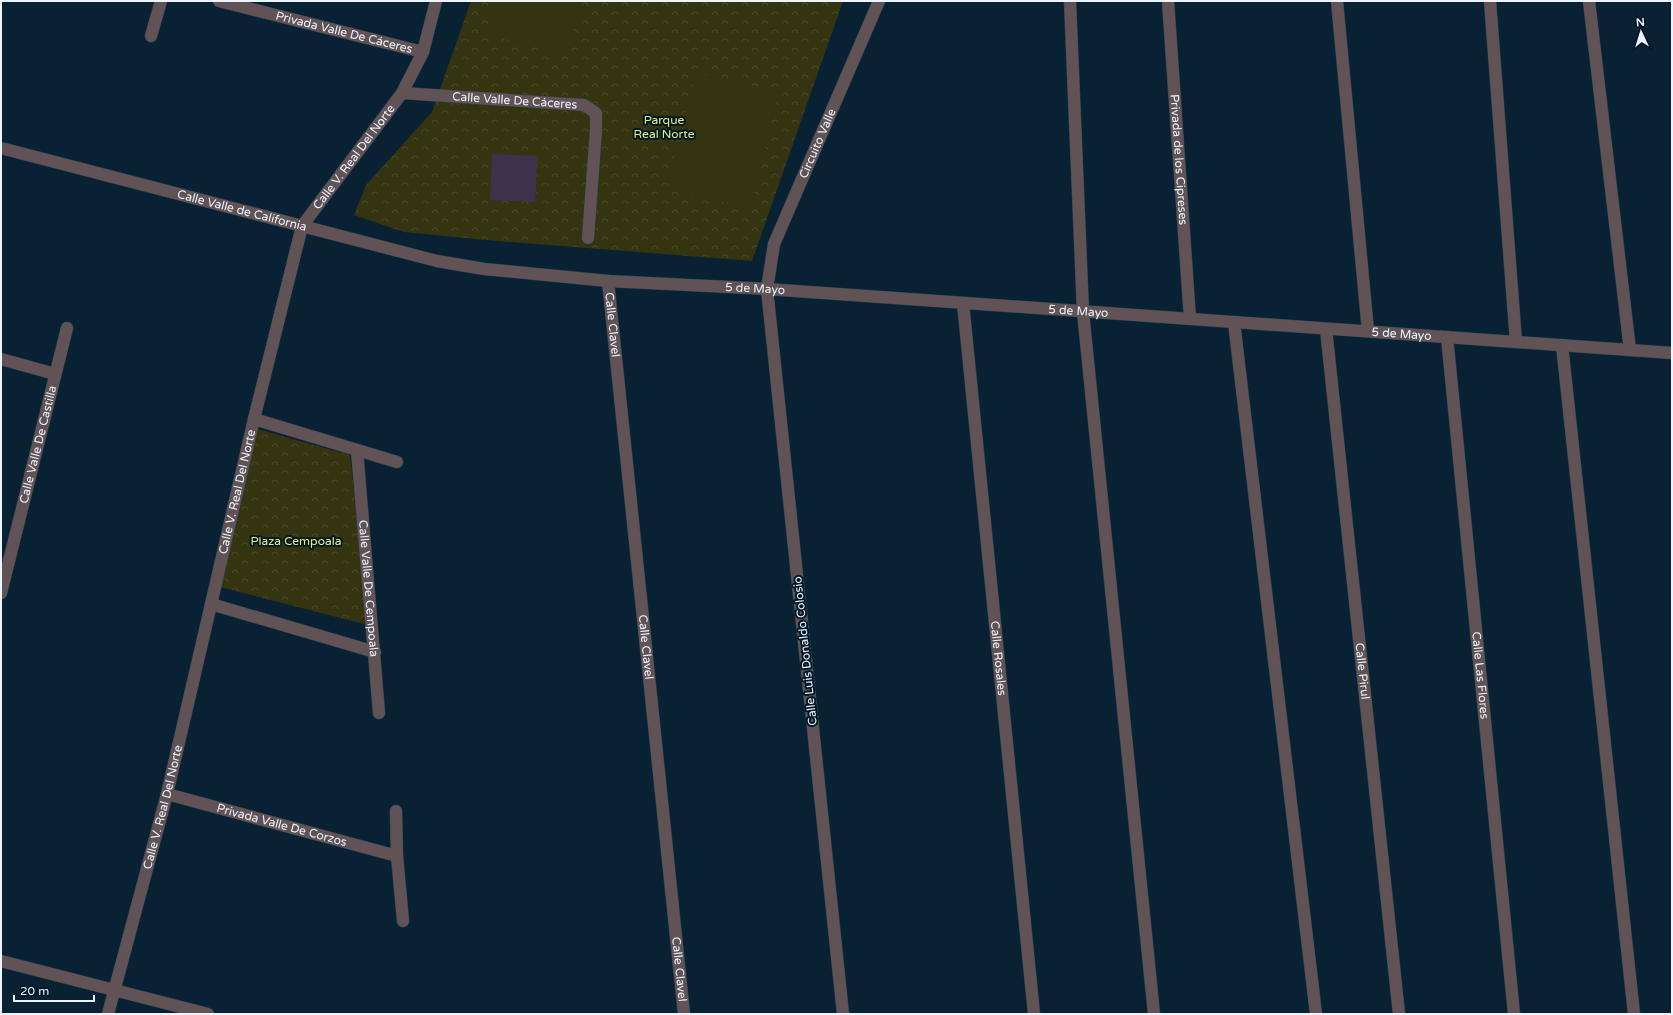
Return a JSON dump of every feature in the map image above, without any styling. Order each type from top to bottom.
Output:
[{"type":"street","points":[[151,36],[161,1]]},
{"type":"street","name":"Privada Valle De Cáceres","points":[[219,1],[423,52]]},
{"type":"street","name":"Calle V. Real Del Norte","points":[[108,1014],[167,794],[254,419],[302,226],[402,93],[423,52],[436,1]]},
{"type":"street","name":"Circuito Valle","points":[[766,289],[774,244],[879,1]]},
{"type":"street","points":[[1070,1],[1083,312],[1154,1014]]},
{"type":"street","name":"Privada de los Cipreses","points":[[1168,1],[1190,319]]},
{"type":"street","points":[[1338,1],[1368,332]]},
{"type":"street","points":[[1490,1],[1516,342]]},
{"type":"street","points":[[1589,1],[1630,350]]},
{"type":"street","name":"Calle Valle De Cáceres","points":[[402,93],[584,105],[596,113],[588,238]]},
{"type":"street","name":"Calle Valle de California","points":[[1,148],[436,260],[484,269]]},
{"type":"street","name":"5 de Mayo","points":[[484,269],[608,281],[766,289],[1672,353]]},
{"type":"street","name":"Calle Clavel","points":[[608,281],[684,1014]]},
{"type":"street","name":"Calle Luis Donaldo Colosio","points":[[766,289],[843,1014]]},
{"type":"street","name":"Calle Rosales","points":[[963,303],[1034,1014]]},
{"type":"street","points":[[1234,322],[1316,1014]]},
{"type":"street","points":[[55,374],[67,328]]},
{"type":"street","name":"Calle Pirul","points":[[1326,329],[1399,1014]]},
{"type":"street","name":"Calle Las Flores","points":[[1447,337],[1514,1014]]},
{"type":"street","points":[[1562,345],[1634,1014]]},
{"type":"street","name":"Calle Valle De Castilla","points":[[1,359],[55,374],[5,561],[1,593]]},
{"type":"street","points":[[254,419],[397,462]]},
{"type":"street","name":"Calle Valle De Cempoala","points":[[211,604],[375,652],[357,450]]},
{"type":"street","points":[[375,652],[379,714]]},
{"type":"street","name":"Privada Valle De Corzos","points":[[167,794],[397,856]]},
{"type":"street","points":[[396,811],[397,856],[402,921]]},
{"type":"street","points":[[1,961],[208,1014]]},
{"type":"green space","name":"Parque Real Norte","points":[[471,1],[843,1],[752,261],[404,232],[354,215],[366,185],[432,112]]},
{"type":"green space","points":[[495,1],[581,1],[568,55],[487,35]]},
{"type":"green space","points":[[696,73],[778,92],[750,208],[667,188]]},
{"type":"green space","name":"Plaza Cempoala","points":[[257,429],[350,455],[368,625],[220,587]]},
{"type":"building","points":[[492,154],[538,156],[535,202],[490,200]]}]
